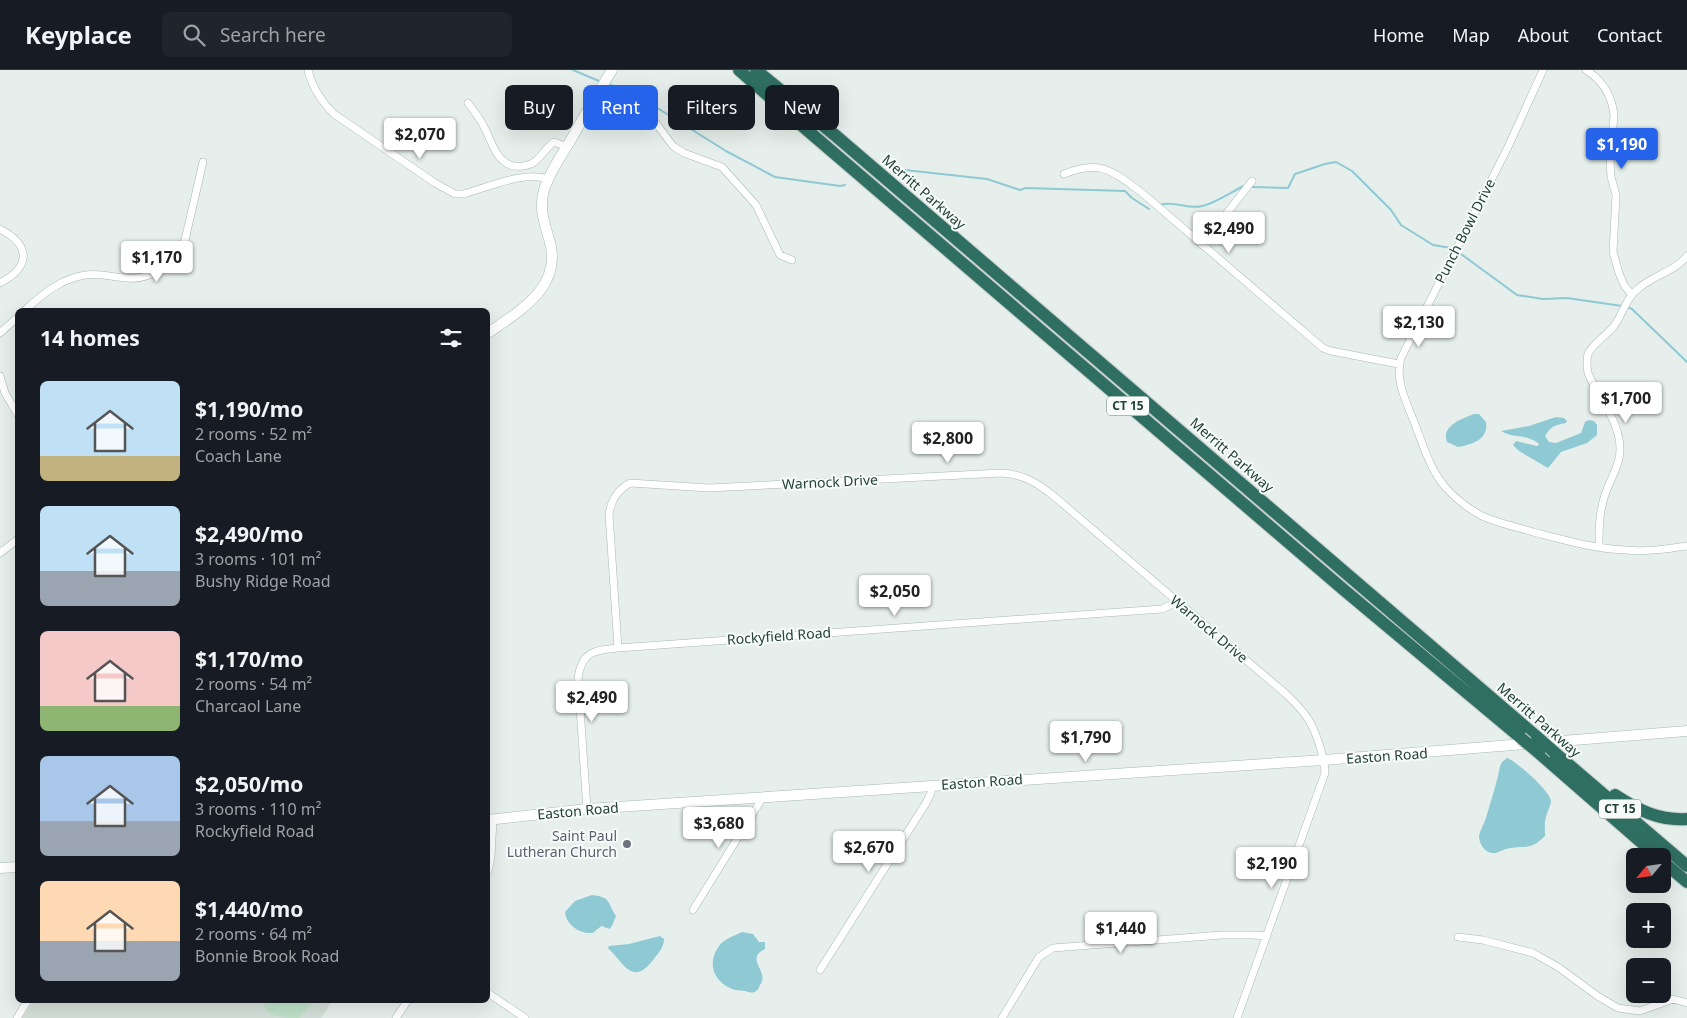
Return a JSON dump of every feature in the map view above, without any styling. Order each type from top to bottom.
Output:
[{"type":"highway","name":"Merritt Parkway","points":[[739,70],[1648,848]]},
{"type":"highway","name":"Merritt Parkway","points":[[756,70],[916,204],[1687,866]]},
{"type":"highway","points":[[1554,752],[1608,791],[1640,811],[1667,819],[1687,819]]},
{"type":"highway","points":[[1671,869],[1687,882]]},
{"type":"main road","points":[[603,85],[612,70]]},
{"type":"main road","points":[[490,331],[534,298],[548,278],[552,262],[552,252],[542,208],[544,192],[548,179],[583,118]]},
{"type":"main road","name":"Easton Road","points":[[490,819],[587,809],[1324,760],[1687,731]]},
{"type":"main road","points":[[0,868],[15,867]]},
{"type":"street","points":[[308,70],[314,90],[334,114],[434,183],[456,194],[463,194],[520,178],[538,176],[548,179]]},
{"type":"street","name":"Punch Bowl Drive","points":[[1400,364],[1508,146],[1543,70]]},
{"type":"street","points":[[1586,70],[1595,76],[1605,88],[1613,107],[1610,160],[1616,195],[1613,252],[1619,273],[1631,296]]},
{"type":"street","points":[[468,103],[505,163],[512,166],[532,164],[554,142],[567,147]]},
{"type":"street","points":[[658,126],[673,146],[684,154],[722,167],[756,205],[780,255],[792,260]]},
{"type":"street","points":[[28,308],[49,290],[64,281],[102,273],[130,278],[142,277],[152,274],[168,262],[179,251],[185,240],[203,162]]},
{"type":"street","points":[[1064,174],[1075,170],[1092,168],[1109,170],[1141,192],[1324,348],[1400,364],[1398,371],[1401,386],[1431,464],[1447,488],[1461,502],[1482,516],[1564,540],[1599,547],[1634,551],[1687,546]]},
{"type":"street","points":[[1202,245],[1251,182]]},
{"type":"street","points":[[0,229],[17,240],[23,256],[23,263],[18,271],[0,282]]},
{"type":"street","points":[[1599,547],[1601,511],[1604,497],[1618,465],[1620,445],[1614,424],[1590,376],[1587,360],[1591,350],[1613,327],[1631,296],[1644,284],[1674,268],[1687,256]]},
{"type":"street","points":[[0,333],[15,320]]},
{"type":"street","points":[[0,376],[5,394],[15,410]]},
{"type":"street","name":"Warnock Drive","points":[[618,648],[609,514],[614,496],[622,488],[630,484],[709,488],[977,473],[1014,474],[1034,482],[1046,490],[1265,676],[1301,709],[1314,728],[1324,760]]},
{"type":"street","points":[[0,553],[15,541]]},
{"type":"street","name":"Rockyfield Road","points":[[587,809],[578,686],[579,668],[590,653],[601,649],[1162,609],[1177,602]]},
{"type":"street","points":[[1237,1018],[1318,794],[1325,773],[1324,760]]},
{"type":"street","points":[[821,968],[926,802],[931,793],[932,786]]},
{"type":"street","points":[[693,910],[763,797]]},
{"type":"street","points":[[490,819],[490,862]]},
{"type":"street","points":[[1002,1018],[1039,957],[1053,948],[1222,935],[1267,936]]},
{"type":"street","points":[[1458,937],[1483,940],[1533,954],[1558,967],[1599,997],[1618,1008],[1640,1011],[1673,999],[1687,1003]]},
{"type":"street","points":[[490,994],[525,1018]]},
{"type":"street","points":[[17,1018],[26,1003]]},
{"type":"street","points":[[396,1018],[406,1003]]},
{"type":"shaded area","points":[[32,1003],[331,1003],[321,1018],[22,1018]]},
{"type":"green space","points":[[263,1003],[312,1003],[299,1018],[275,1016]]},
{"type":"water","points":[[1474,414],[1479,414],[1486,422],[1485,433],[1482,437],[1474,443],[1458,447],[1447,442],[1446,436],[1449,427]]},
{"type":"water","points":[[1556,417],[1564,418],[1567,421],[1549,430],[1545,436],[1549,442],[1556,443],[1581,433],[1585,422],[1589,420],[1594,421],[1597,425],[1597,435],[1587,443],[1561,452],[1548,468],[1519,451],[1513,445],[1516,441],[1537,446],[1539,445],[1538,443],[1528,438],[1510,435],[1501,431],[1529,426]]},
{"type":"water","points":[[1507,758],[1512,760],[1540,784],[1550,797],[1551,802],[1545,819],[1545,836],[1540,841],[1527,847],[1506,849],[1492,853],[1483,847],[1479,836],[1492,799],[1500,766]]},
{"type":"water","points":[[592,895],[606,899],[616,916],[609,929],[602,926],[592,933],[587,933],[574,928],[568,921],[565,912],[575,901]]},
{"type":"water","points":[[742,932],[753,934],[759,942],[765,942],[765,949],[757,957],[762,981],[757,991],[751,993],[724,985],[716,975],[713,964],[715,952],[719,946]]},
{"type":"water","points":[[660,936],[664,939],[662,948],[646,968],[639,972],[629,970],[608,948],[609,946],[629,944]]},
{"type":"waterway","points":[[573,70],[599,81]]},
{"type":"waterway","points":[[658,108],[726,151],[775,177],[840,186],[845,185]]},
{"type":"waterway","points":[[1251,187],[1288,188],[1295,174],[1336,162],[1352,171],[1391,210],[1401,225],[1433,245],[1451,248]]},
{"type":"waterway","points":[[905,170],[987,179],[1020,190],[1026,188],[1125,191],[1149,209]]},
{"type":"waterway","points":[[1160,205],[1170,204],[1192,207],[1207,205],[1244,186]]},
{"type":"waterway","points":[[1461,254],[1517,295],[1543,299],[1567,298],[1622,306]]},
{"type":"waterway","points":[[1627,307],[1632,309],[1687,362]]},
{"type":"place","name":"Saint Paul Lutheran Church","points":[[627,844]]}]
